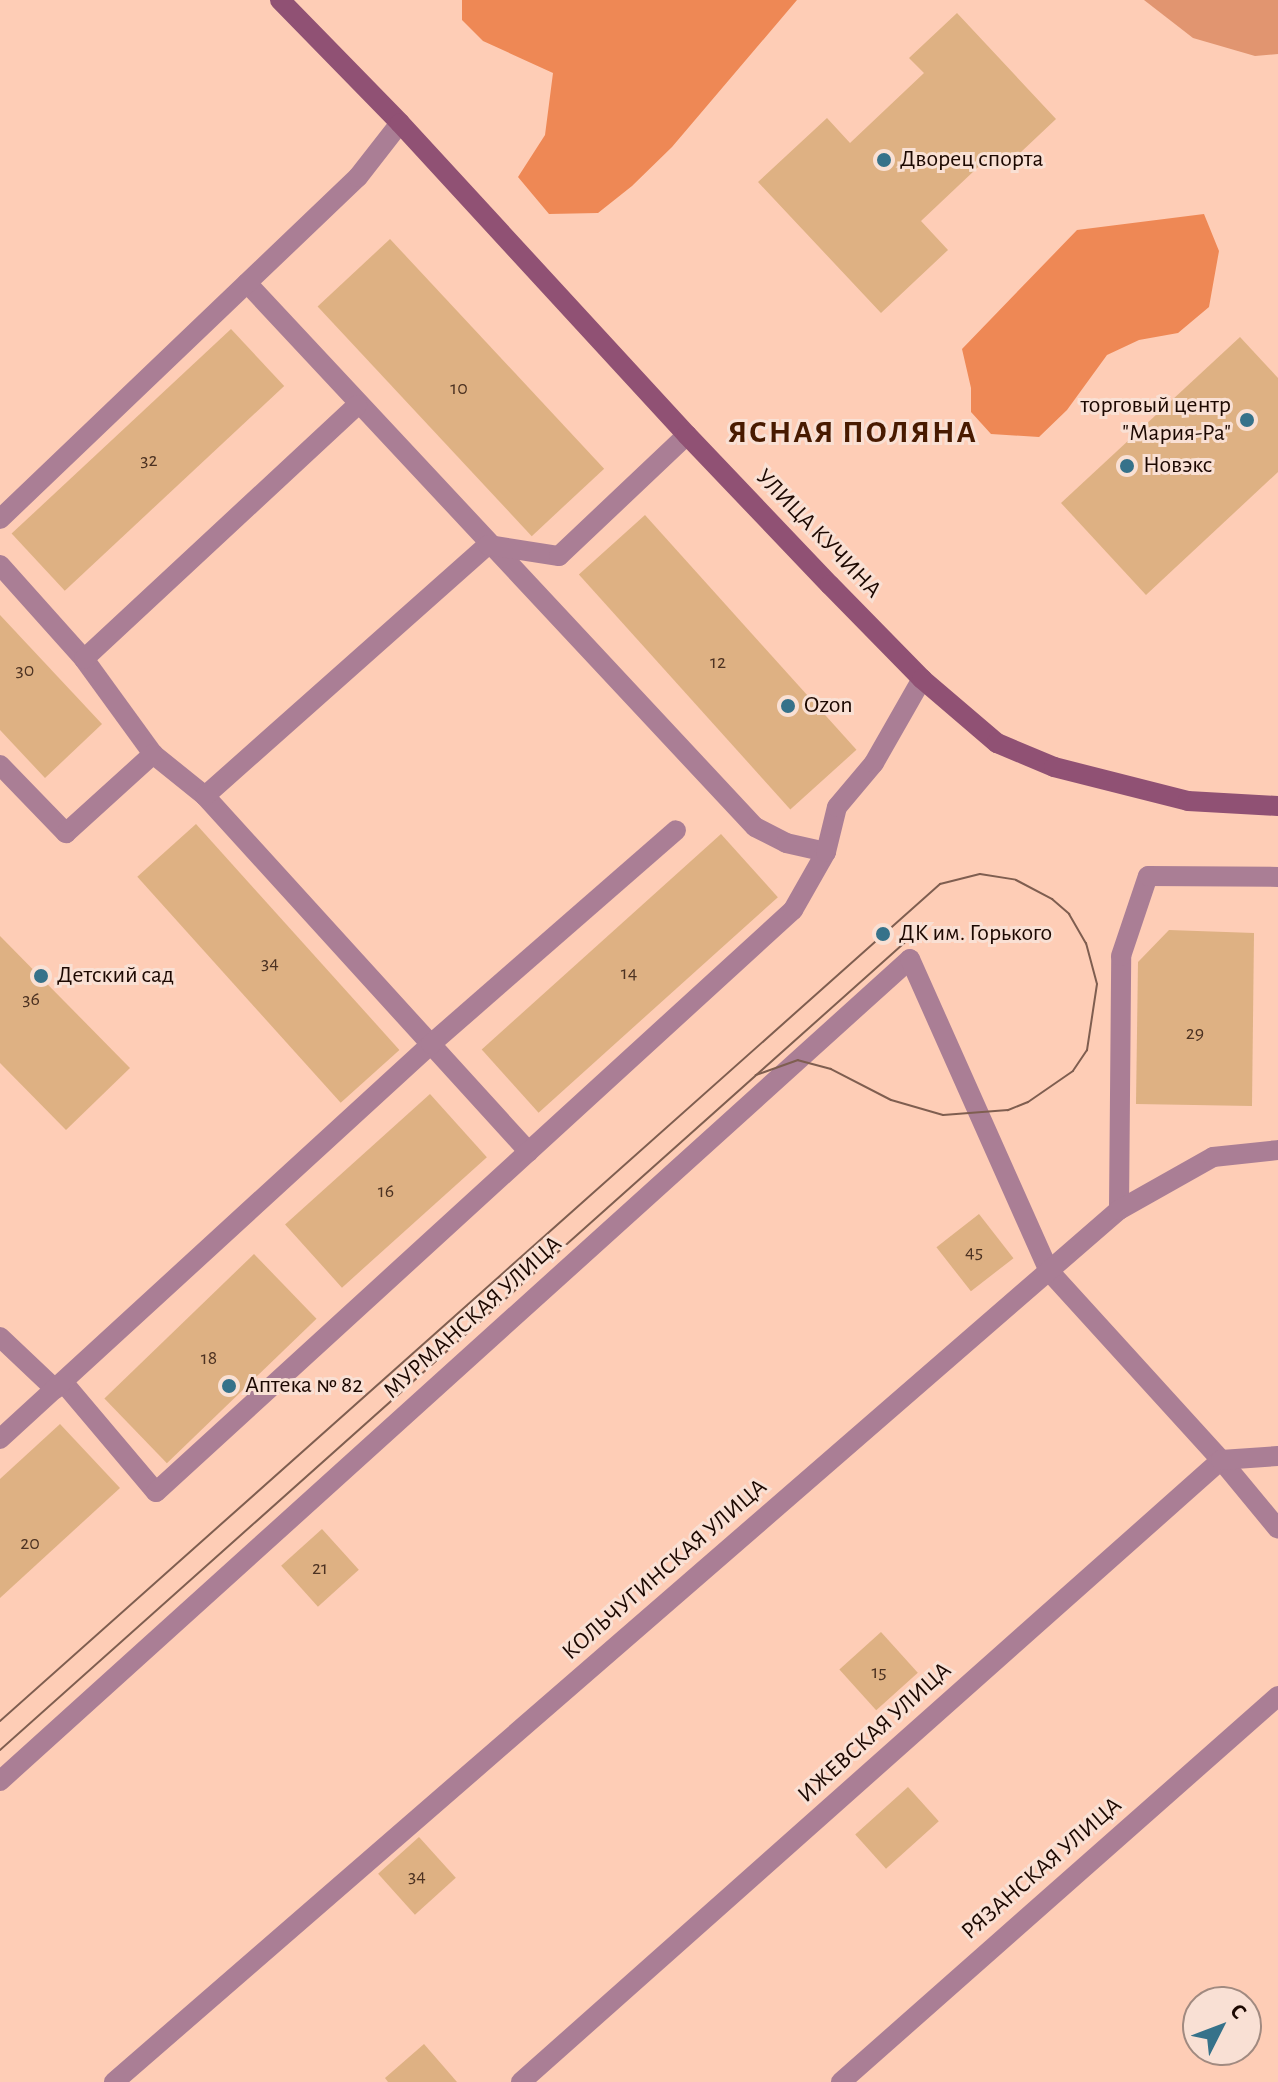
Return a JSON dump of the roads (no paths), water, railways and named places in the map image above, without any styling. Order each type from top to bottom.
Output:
[{"type":"main road","name":"УЛИЦА КУЧИНА","points":[[280,0],[400,123],[687,435],[922,679],[997,743],[1054,767],[1188,801],[1278,806]]},
{"type":"street","points":[[0,519],[358,177],[400,123]]},
{"type":"street","points":[[247,283],[357,405],[755,827],[786,843],[826,852]]},
{"type":"street","points":[[84,659],[357,405]]},
{"type":"street","points":[[488,545],[559,556],[687,435]]},
{"type":"street","points":[[205,796],[488,545]]},
{"type":"street","points":[[0,565],[84,659],[153,754],[205,796],[529,1152]]},
{"type":"street","points":[[0,1337],[59,1386],[156,1492],[793,910],[826,852],[837,807],[874,763],[922,679]]},
{"type":"street","points":[[0,765],[66,833],[153,754]]},
{"type":"street","points":[[0,1439],[431,1044],[676,830]]},
{"type":"street","points":[[1119,1210],[1121,956],[1148,876],[1278,877]]},
{"type":"street","name":"МУРМАНСКАЯ УЛИЦА","points":[[0,1781],[910,959],[1049,1271]]},
{"type":"street","name":"КОЛЬЧУГИНСКАЯ УЛИЦА","points":[[114,2082],[1119,1210],[1213,1157],[1278,1150]]},
{"type":"street","points":[[1049,1271],[1221,1460],[1278,1529]]},
{"type":"street","points":[[1221,1460],[1278,1456]]},
{"type":"street","name":"ИЖЕВСКАЯ УЛИЦА","points":[[521,2082],[1221,1460]]},
{"type":"street","name":"РЯЗАНСКАЯ УЛИЦА","points":[[841,2082],[1278,1696]]},
{"type":"tram line","points":[[0,1721],[940,884],[980,874],[1016,880],[1052,899],[1069,914],[1086,943],[1097,984],[1087,1050],[1073,1071],[1028,1102],[1008,1110],[943,1115],[891,1100],[831,1069],[798,1060],[756,1075]]},
{"type":"tram line","points":[[0,1750],[922,927]]},
{"type":"place","name":"Дворец спорта","points":[[884,160]]},
{"type":"place","name":"торговый центр \"Мария-Ра\"","points":[[1247,420]]},
{"type":"place","name":"Новэкс","points":[[1127,466]]},
{"type":"place","name":"Ozon","points":[[788,706]]},
{"type":"place","name":"ДК им. Горького","points":[[883,934]]},
{"type":"place","name":"Детский сад","points":[[41,976]]},
{"type":"place","name":"Аптека № 82","points":[[229,1386]]},
{"type":"district","name":"ЯСНАЯ ПОЛЯНА","points":[[853,432]]}]
